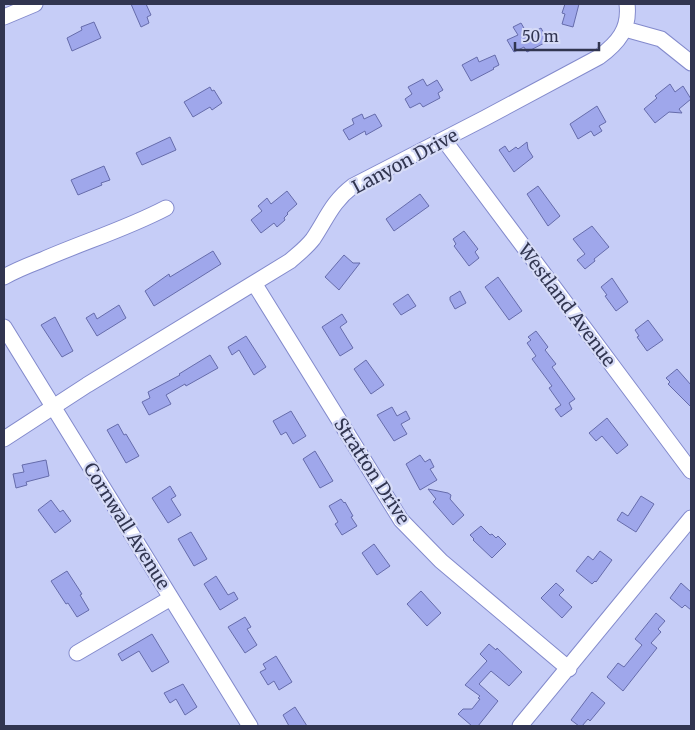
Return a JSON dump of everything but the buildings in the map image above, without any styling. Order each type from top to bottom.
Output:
[{"type":"street","points":[[4,17],[35,4]]},
{"type":"street","points":[[627,4],[628,15],[625,29],[661,39],[691,63]]},
{"type":"street","name":"Lanyon Drive","points":[[4,439],[302,251],[312,240],[333,205],[353,186],[444,140],[598,57],[610,49],[625,29]]},
{"type":"street","name":"Westland Avenue","points":[[444,140],[691,471]]},
{"type":"street","points":[[4,277],[84,242],[134,224],[166,208]]},
{"type":"street","name":"Stratton Drive","points":[[254,283],[402,520],[441,562],[569,669]]},
{"type":"street","name":"Cornwall Avenue","points":[[4,327],[250,726]]},
{"type":"street","points":[[520,726],[569,669],[691,518]]},
{"type":"street","points":[[77,653],[171,598]]}]
